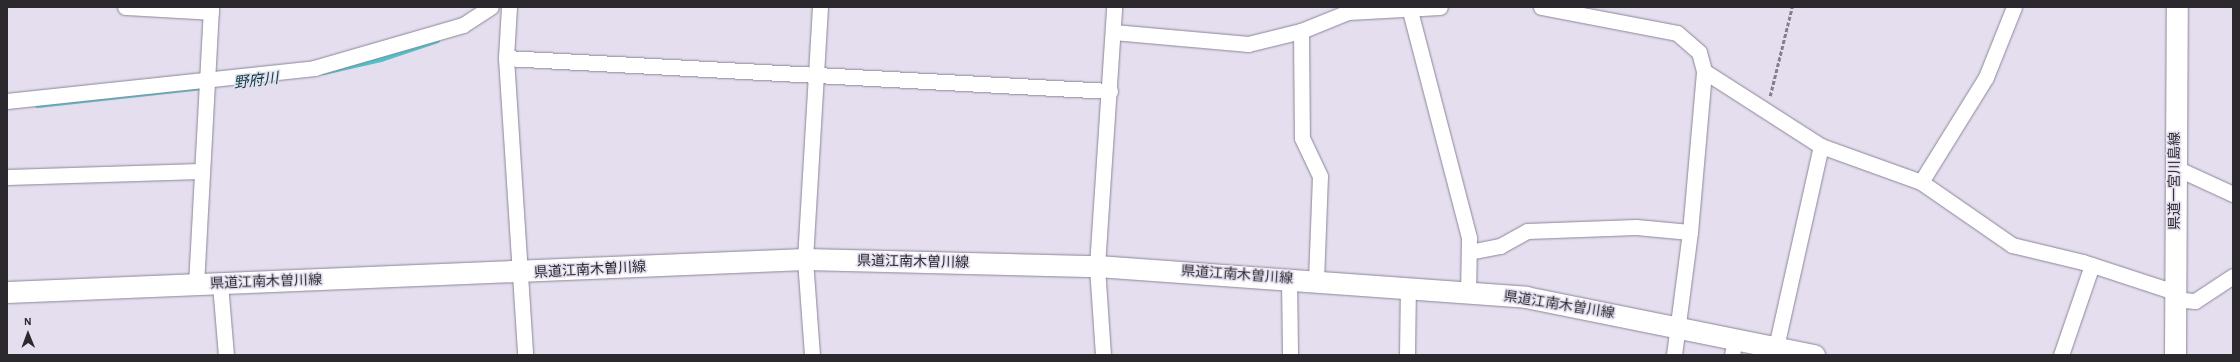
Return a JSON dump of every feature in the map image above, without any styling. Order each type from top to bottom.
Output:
[{"type":"main road","name":"県道一宮川島線","points":[[2175,355],[2174,167],[2177,7]]},
{"type":"main road","name":"県道江南木曽川線","points":[[7,292],[519,274],[805,259],[1097,266],[1408,287],[1526,297],[1679,327],[1733,347],[1776,347],[1814,355]]},
{"type":"street","points":[[125,7],[211,10],[201,171],[196,285]]},
{"type":"street","points":[[7,102],[314,68],[353,59],[463,25],[491,7]]},
{"type":"street","points":[[509,7],[506,58],[525,355]]},
{"type":"street","points":[[812,355],[805,259],[820,7]]},
{"type":"street","points":[[1103,355],[1097,266],[1110,91],[1114,7]]},
{"type":"street","points":[[1113,32],[1248,44],[1302,31],[1348,12],[1440,7]]},
{"type":"street","points":[[1542,7],[1571,9],[1677,34],[1699,52],[1704,71],[1690,232],[1679,327],[1674,355]]},
{"type":"street","points":[[1921,182],[1986,77],[2014,7]]},
{"type":"street","points":[[1410,8],[1469,238],[1468,293]]},
{"type":"street","points":[[1302,31],[1302,138],[1320,176],[1316,281]]},
{"type":"street","points":[[506,58],[1110,91]]},
{"type":"street","points":[[1704,71],[1766,109],[1821,146],[1921,182],[2012,245],[2092,265],[2195,302],[2233,276]]},
{"type":"street","points":[[1776,347],[1821,146]]},
{"type":"street","points":[[2174,167],[2233,194]]},
{"type":"street","points":[[7,177],[201,171]]},
{"type":"street","points":[[1469,252],[1500,246],[1527,231],[1636,227],[1690,232]]},
{"type":"street","points":[[2061,355],[2092,265]]},
{"type":"street","points":[[1289,279],[1290,355]]},
{"type":"street","points":[[220,284],[226,355]]},
{"type":"street","points":[[1407,355],[1408,287]]},
{"type":"path","points":[[1766,109],[1792,7]]},
{"type":"waterway","name":"野府川","points":[[323,72],[381,59],[437,40]]},
{"type":"waterway","name":"野府川","points":[[37,105],[204,87]]}]
